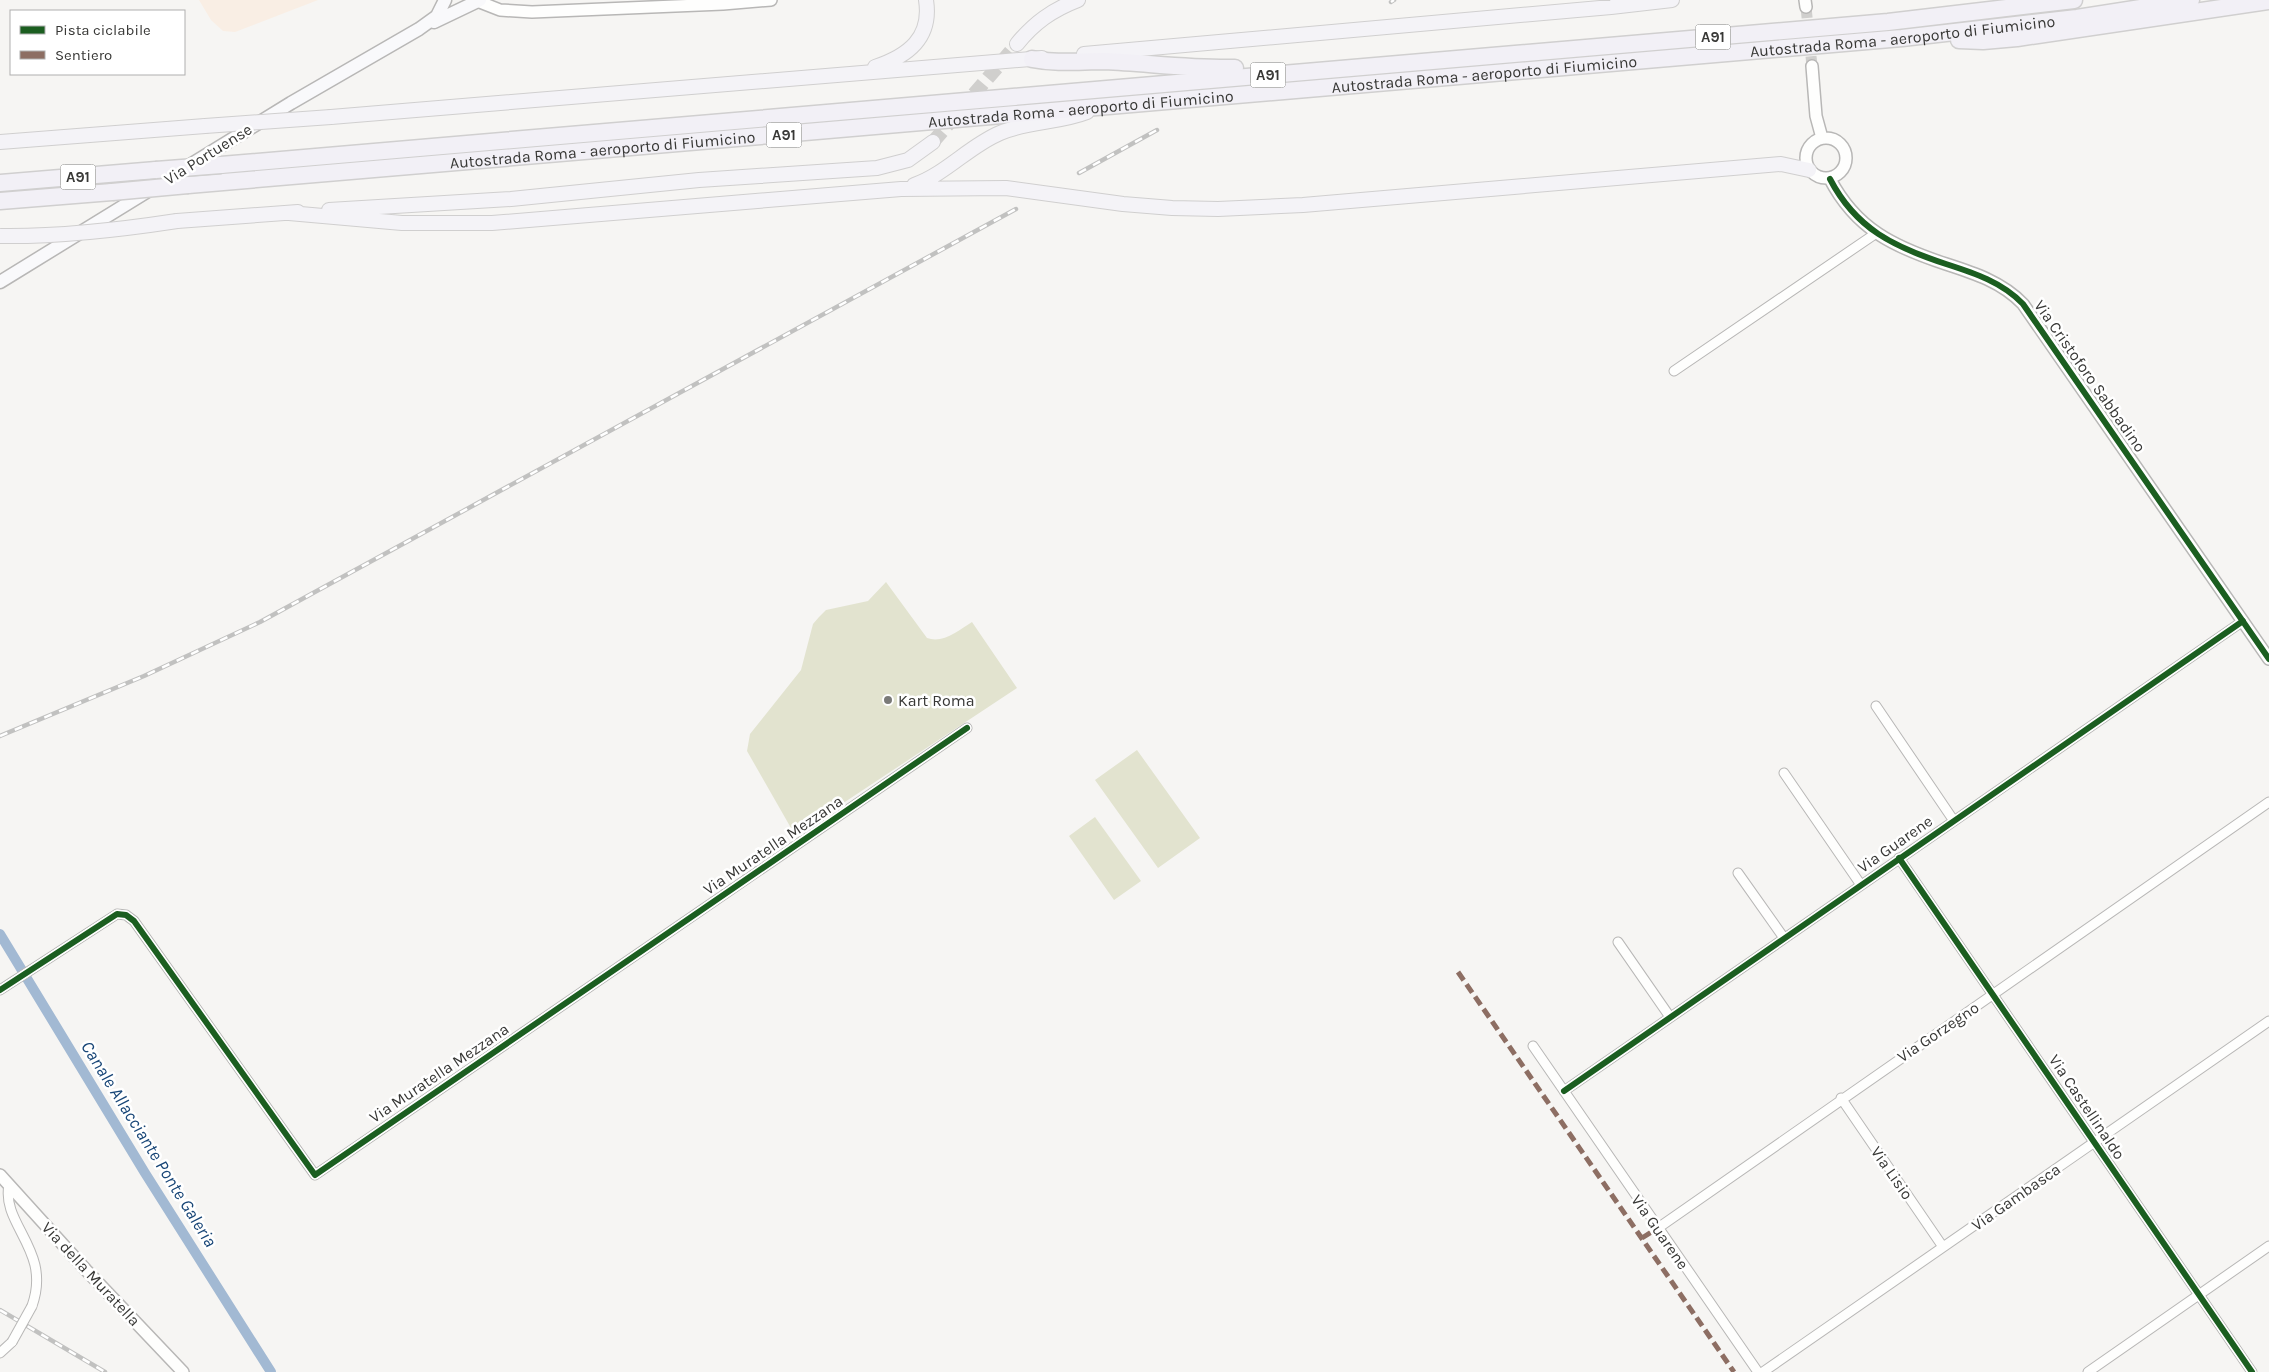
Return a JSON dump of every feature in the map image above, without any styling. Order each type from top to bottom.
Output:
[{"type":"highway","points":[[849,74],[885,63],[914,45],[924,32],[927,23],[926,0]]},
{"type":"highway","points":[[1017,44],[1029,29],[1046,14],[1078,0]]},
{"type":"highway","points":[[0,142],[331,117],[1032,59],[1314,35],[1672,0]]},
{"type":"highway","points":[[1986,12],[1993,5],[2004,0]]},
{"type":"highway","name":"Autostrada Roma - aeroporto di Fiumicino","points":[[0,184],[1370,67],[1986,12],[2074,0]]},
{"type":"highway","name":"Autostrada Roma - aeroporto di Fiumicino","points":[[0,202],[1902,38],[2077,18],[2191,0]]},
{"type":"highway","points":[[1902,38],[1983,41],[2017,38],[2269,1]]},
{"type":"highway","points":[[1032,59],[1052,63],[1102,61],[1214,68],[1281,64],[1370,67]]},
{"type":"highway","points":[[901,189],[930,178],[984,141],[1002,132],[1067,119],[1096,108]]},
{"type":"highway","points":[[0,236],[42,237],[119,230],[176,221],[511,199],[699,180],[878,168],[908,160],[933,142]]},
{"type":"highway","points":[[289,213],[402,223],[492,223],[901,189],[1010,188],[1147,206],[1218,209],[1312,204],[1781,164],[1809,170]]},
{"type":"main road","name":"Via Portuense","points":[[419,29],[437,16],[445,0]]},
{"type":"main road","name":"Via Portuense","points":[[0,282],[291,103],[419,29],[475,0]]},
{"type":"street","points":[[475,0],[494,8],[513,11],[560,11],[771,0]]},
{"type":"street","points":[[541,0],[560,11]]},
{"type":"street","points":[[1812,66],[1816,116],[1822,138]]},
{"type":"street","points":[[1822,138],[1835,140],[1847,155],[1845,168],[1841,173],[1830,179],[1818,177],[1809,170],[1806,157],[1807,151],[1816,141],[1822,138]]},
{"type":"street","name":"Via Cristoforo Sabbadino","points":[[1830,179],[1846,206],[1876,234],[1905,250],[1981,276],[2006,290],[2023,304],[2269,659]]},
{"type":"street","points":[[1674,371],[1876,234]]},
{"type":"street","name":"Via Guarene","points":[[1564,1091],[1861,884],[2243,622]]},
{"type":"street","points":[[1876,706],[1954,821]]},
{"type":"street","name":"Via Muratella Mezzana","points":[[0,990],[117,914],[126,915],[140,929],[315,1175],[967,728]]},
{"type":"street","points":[[1784,773],[1861,884]]},
{"type":"street","name":"Via Gorzegno","points":[[1658,1228],[1841,1098],[2269,802]]},
{"type":"street","name":"Via Castellinaldo","points":[[1899,858],[2252,1372]]},
{"type":"street","points":[[1738,873],[1784,938]]},
{"type":"street","points":[[1618,942],[1670,1017]]},
{"type":"street","name":"Via Gambasca","points":[[1763,1372],[2269,1021]]},
{"type":"street","name":"Via Guarene","points":[[1533,1046],[1758,1372]]},
{"type":"street","name":"Via Lisio","points":[[1841,1098],[1943,1247]]},
{"type":"street","name":"Via della Muratella","points":[[0,1175],[183,1372]]},
{"type":"street","points":[[0,1354],[12,1342],[32,1306],[38,1287],[32,1252],[9,1203],[9,1185]]},
{"type":"street","points":[[2088,1372],[2269,1246]]},
{"type":"shaded area","points":[[199,0],[318,0],[235,32],[223,31],[211,20]]},
{"type":"green space","name":"Kart Roma","points":[[886,582],[927,638],[945,638],[972,622],[1017,688],[795,835],[747,751],[750,734],[801,670],[813,624],[819,617],[826,610],[868,601]]},
{"type":"green space","points":[[1137,750],[1200,838],[1158,868],[1095,780]]},
{"type":"green space","points":[[1095,817],[1141,881],[1114,900],[1069,836]]},
{"type":"waterway","name":"Canale Allacciante Ponte Galeria","points":[[0,934],[145,1173],[271,1372]]},
{"type":"tunnel","points":[[1806,7],[1812,66]]},
{"type":"tunnel","points":[[933,142],[1017,44]]},
{"type":"railway","points":[[1079,173],[1157,130]]},
{"type":"railway","points":[[0,736],[144,676],[260,622],[1016,209]]},
{"type":"railway","points":[[0,1310],[105,1372]]},
{"type":"marked path","points":[[1458,972],[1734,1372]]},
{"type":"marked path","points":[[1642,1238],[1658,1228]]},
{"type":"cycle path","points":[[1830,179],[1852,211],[1878,234],[1910,251],[1987,279],[2015,296],[2023,304],[2269,659]]},
{"type":"cycle path","points":[[1564,1091],[2243,621]]},
{"type":"cycle path","points":[[0,990],[117,914],[126,915],[134,921],[315,1175],[967,728]]},
{"type":"cycle path","points":[[1899,858],[2252,1372]]},
{"type":"place","name":"Kart Roma","points":[[888,700]]}]
